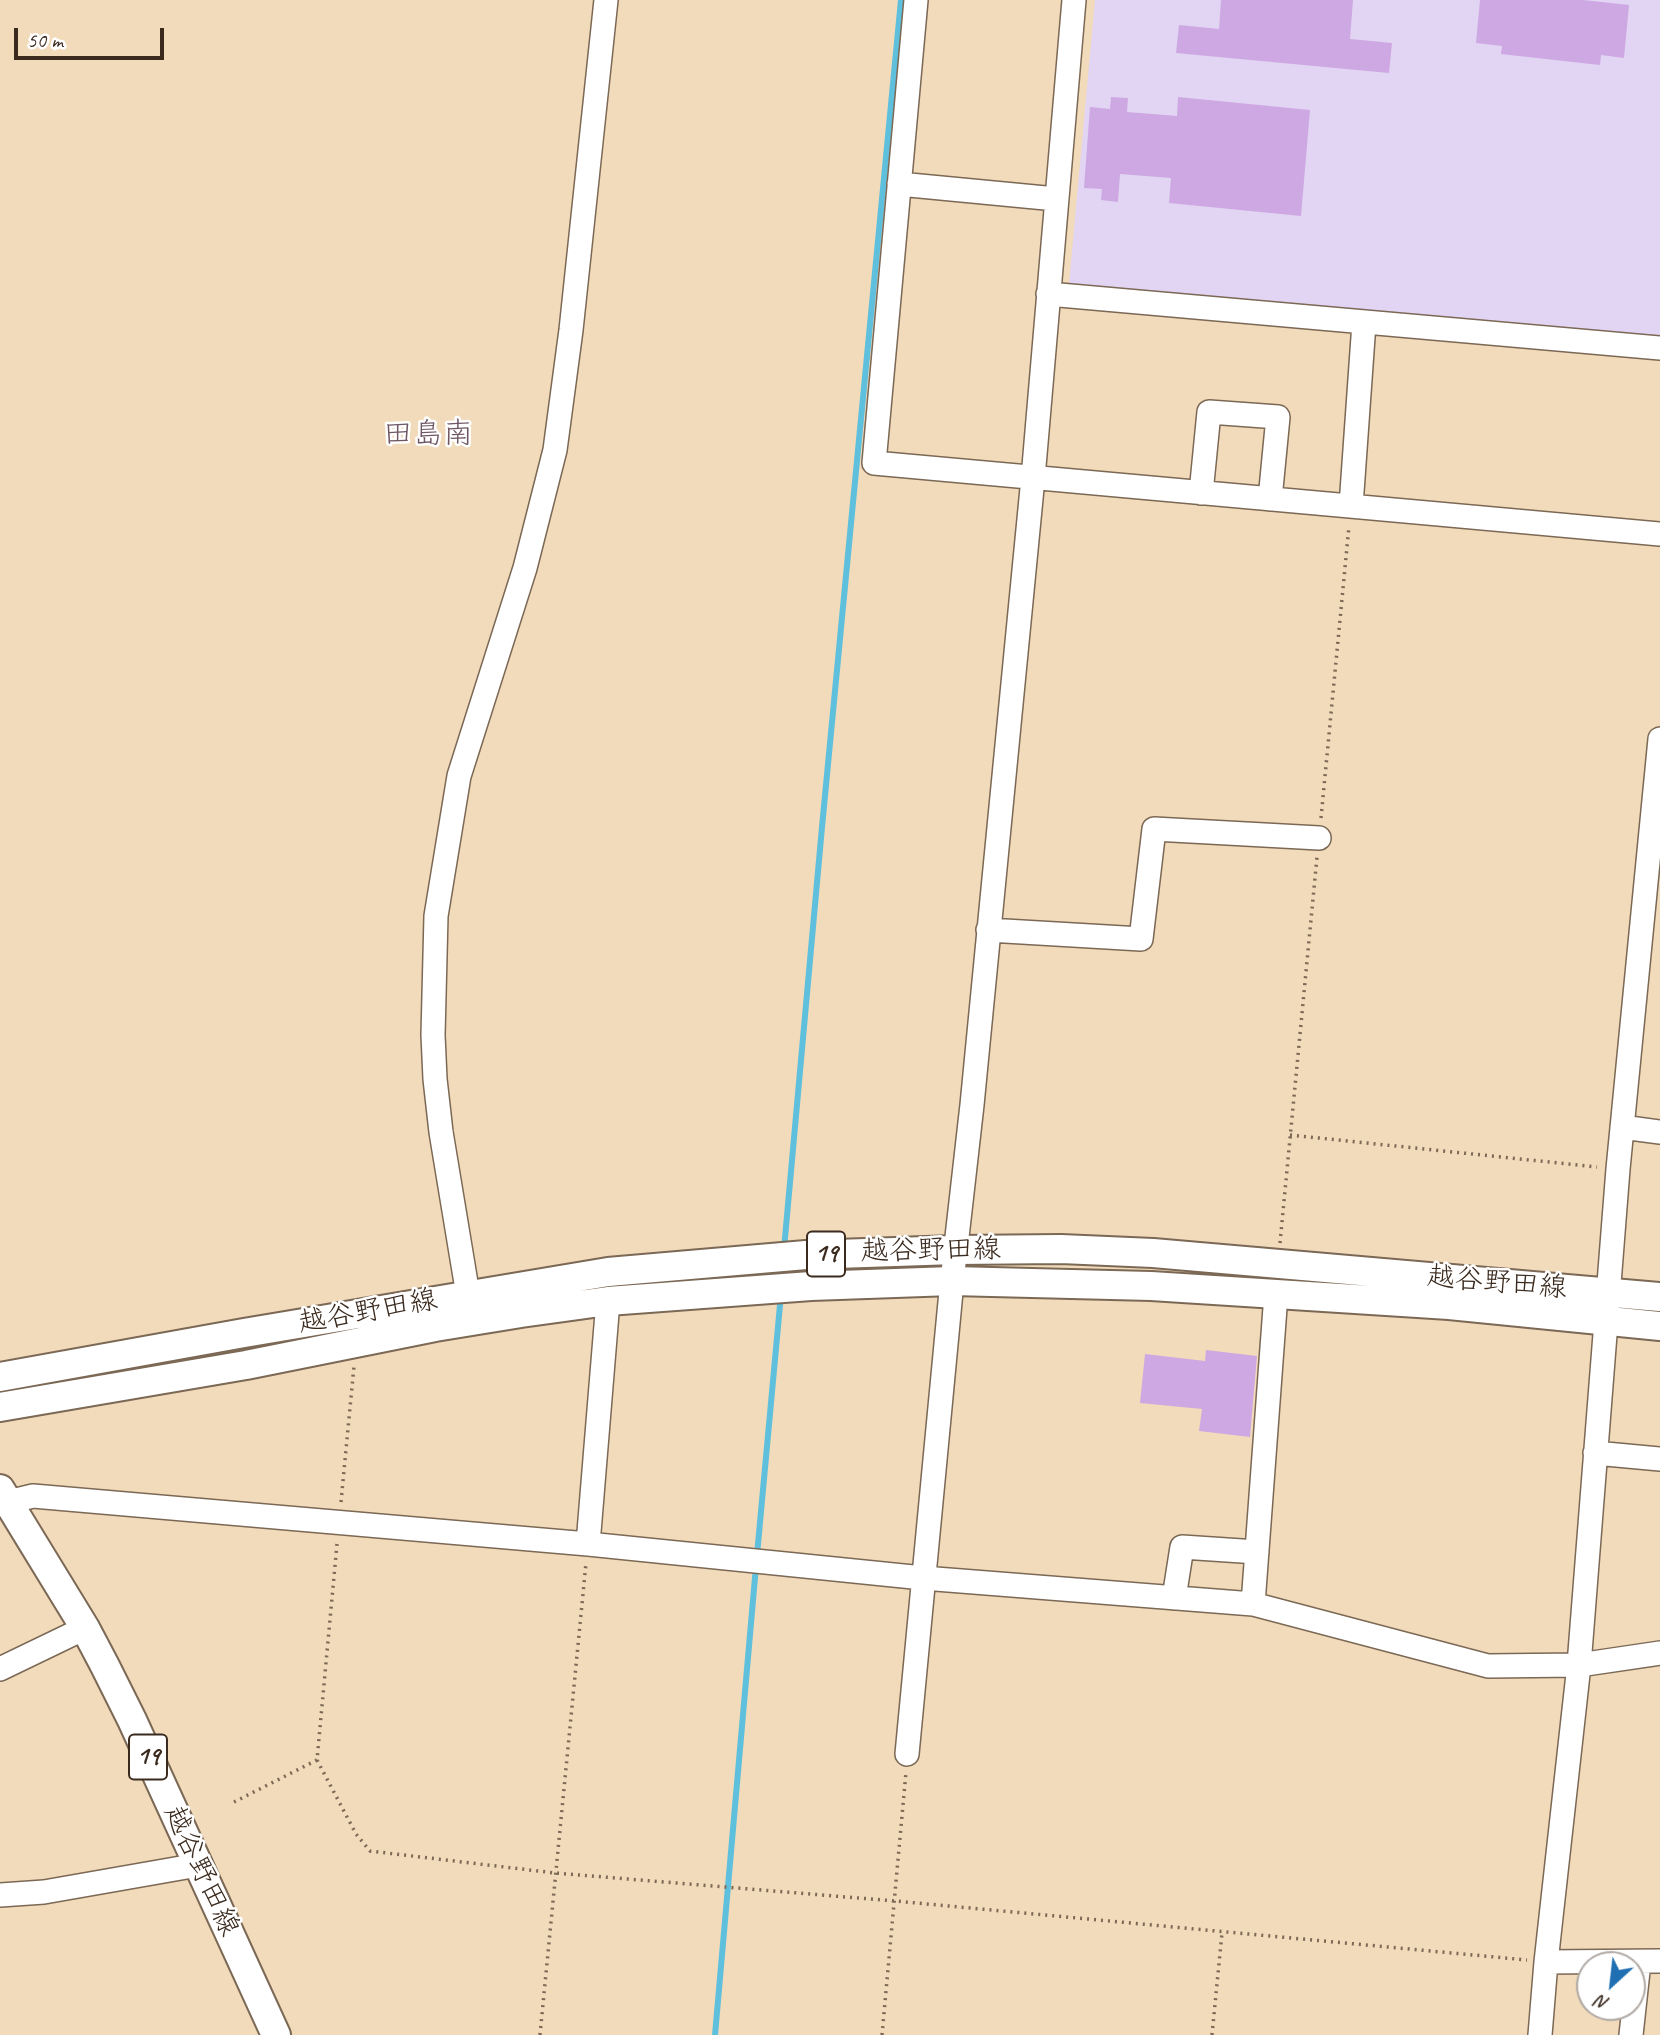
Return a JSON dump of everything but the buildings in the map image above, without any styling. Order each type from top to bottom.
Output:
[{"type":"main road","name":"越谷野田線","points":[[0,1377],[608,1272],[806,1255],[1061,1249],[1153,1253],[1660,1297]]},
{"type":"main road","name":"越谷野田線","points":[[0,1407],[246,1365],[448,1325],[608,1301],[811,1286],[952,1281],[1060,1282],[1449,1305],[1660,1326]]},
{"type":"main road","name":"越谷野田線","points":[[4,1496],[85,1628],[132,1720],[276,2035]]},
{"type":"street","points":[[468,1295],[435,1079],[433,1000],[436,916],[459,776],[525,568],[555,450],[570,341],[606,0]]},
{"type":"street","points":[[916,0],[874,463],[1660,534]]},
{"type":"street","points":[[907,1754],[1033,478],[1074,0]]},
{"type":"street","points":[[899,184],[1056,199]]},
{"type":"street","points":[[1048,294],[1660,348]]},
{"type":"street","points":[[1351,506],[1364,323]]},
{"type":"street","points":[[1201,493],[1209,412],[1278,417],[1270,499]]},
{"type":"street","points":[[1540,2035],[1579,1665],[1618,1169],[1660,739]]},
{"type":"street","points":[[988,930],[1141,939],[1154,829],[1319,838]]},
{"type":"street","points":[[1622,1127],[1660,1132]]},
{"type":"street","points":[[1253,1604],[1276,1294]]},
{"type":"street","points":[[588,1544],[608,1301]]},
{"type":"street","points":[[1595,1453],[1660,1459]]},
{"type":"street","points":[[4,1496],[33,1496],[339,1522],[923,1578],[1253,1604],[1489,1666],[1579,1665],[1660,1653]]},
{"type":"street","points":[[1174,1598],[1182,1547],[1257,1552]]},
{"type":"street","points":[[0,1670],[85,1628]]},
{"type":"street","points":[[0,1895],[44,1892],[198,1864]]},
{"type":"street","points":[[1546,1962],[1649,1962],[1631,2035]]},
{"type":"path","points":[[1278,1263],[1290,1135],[1618,1169]]},
{"type":"path","points":[[356,1343],[317,1760],[356,1834],[370,1851],[555,1873],[895,1901],[1546,1962]]},
{"type":"path","points":[[540,2035],[588,1544]]},
{"type":"path","points":[[882,2035],[907,1754]]},
{"type":"path","points":[[234,1802],[317,1760]]},
{"type":"path","points":[[1212,2035],[1222,1932]]},
{"type":"shaded area","points":[[1095,0],[1660,0],[1660,337],[1069,284]]},
{"type":"waterway","points":[[784,1249],[901,0]]},
{"type":"waterway","points":[[757,1555],[781,1294]]},
{"type":"waterway","points":[[715,2035],[756,1566]]},
{"type":"district","name":"田島南","points":[[428,435]]}]
